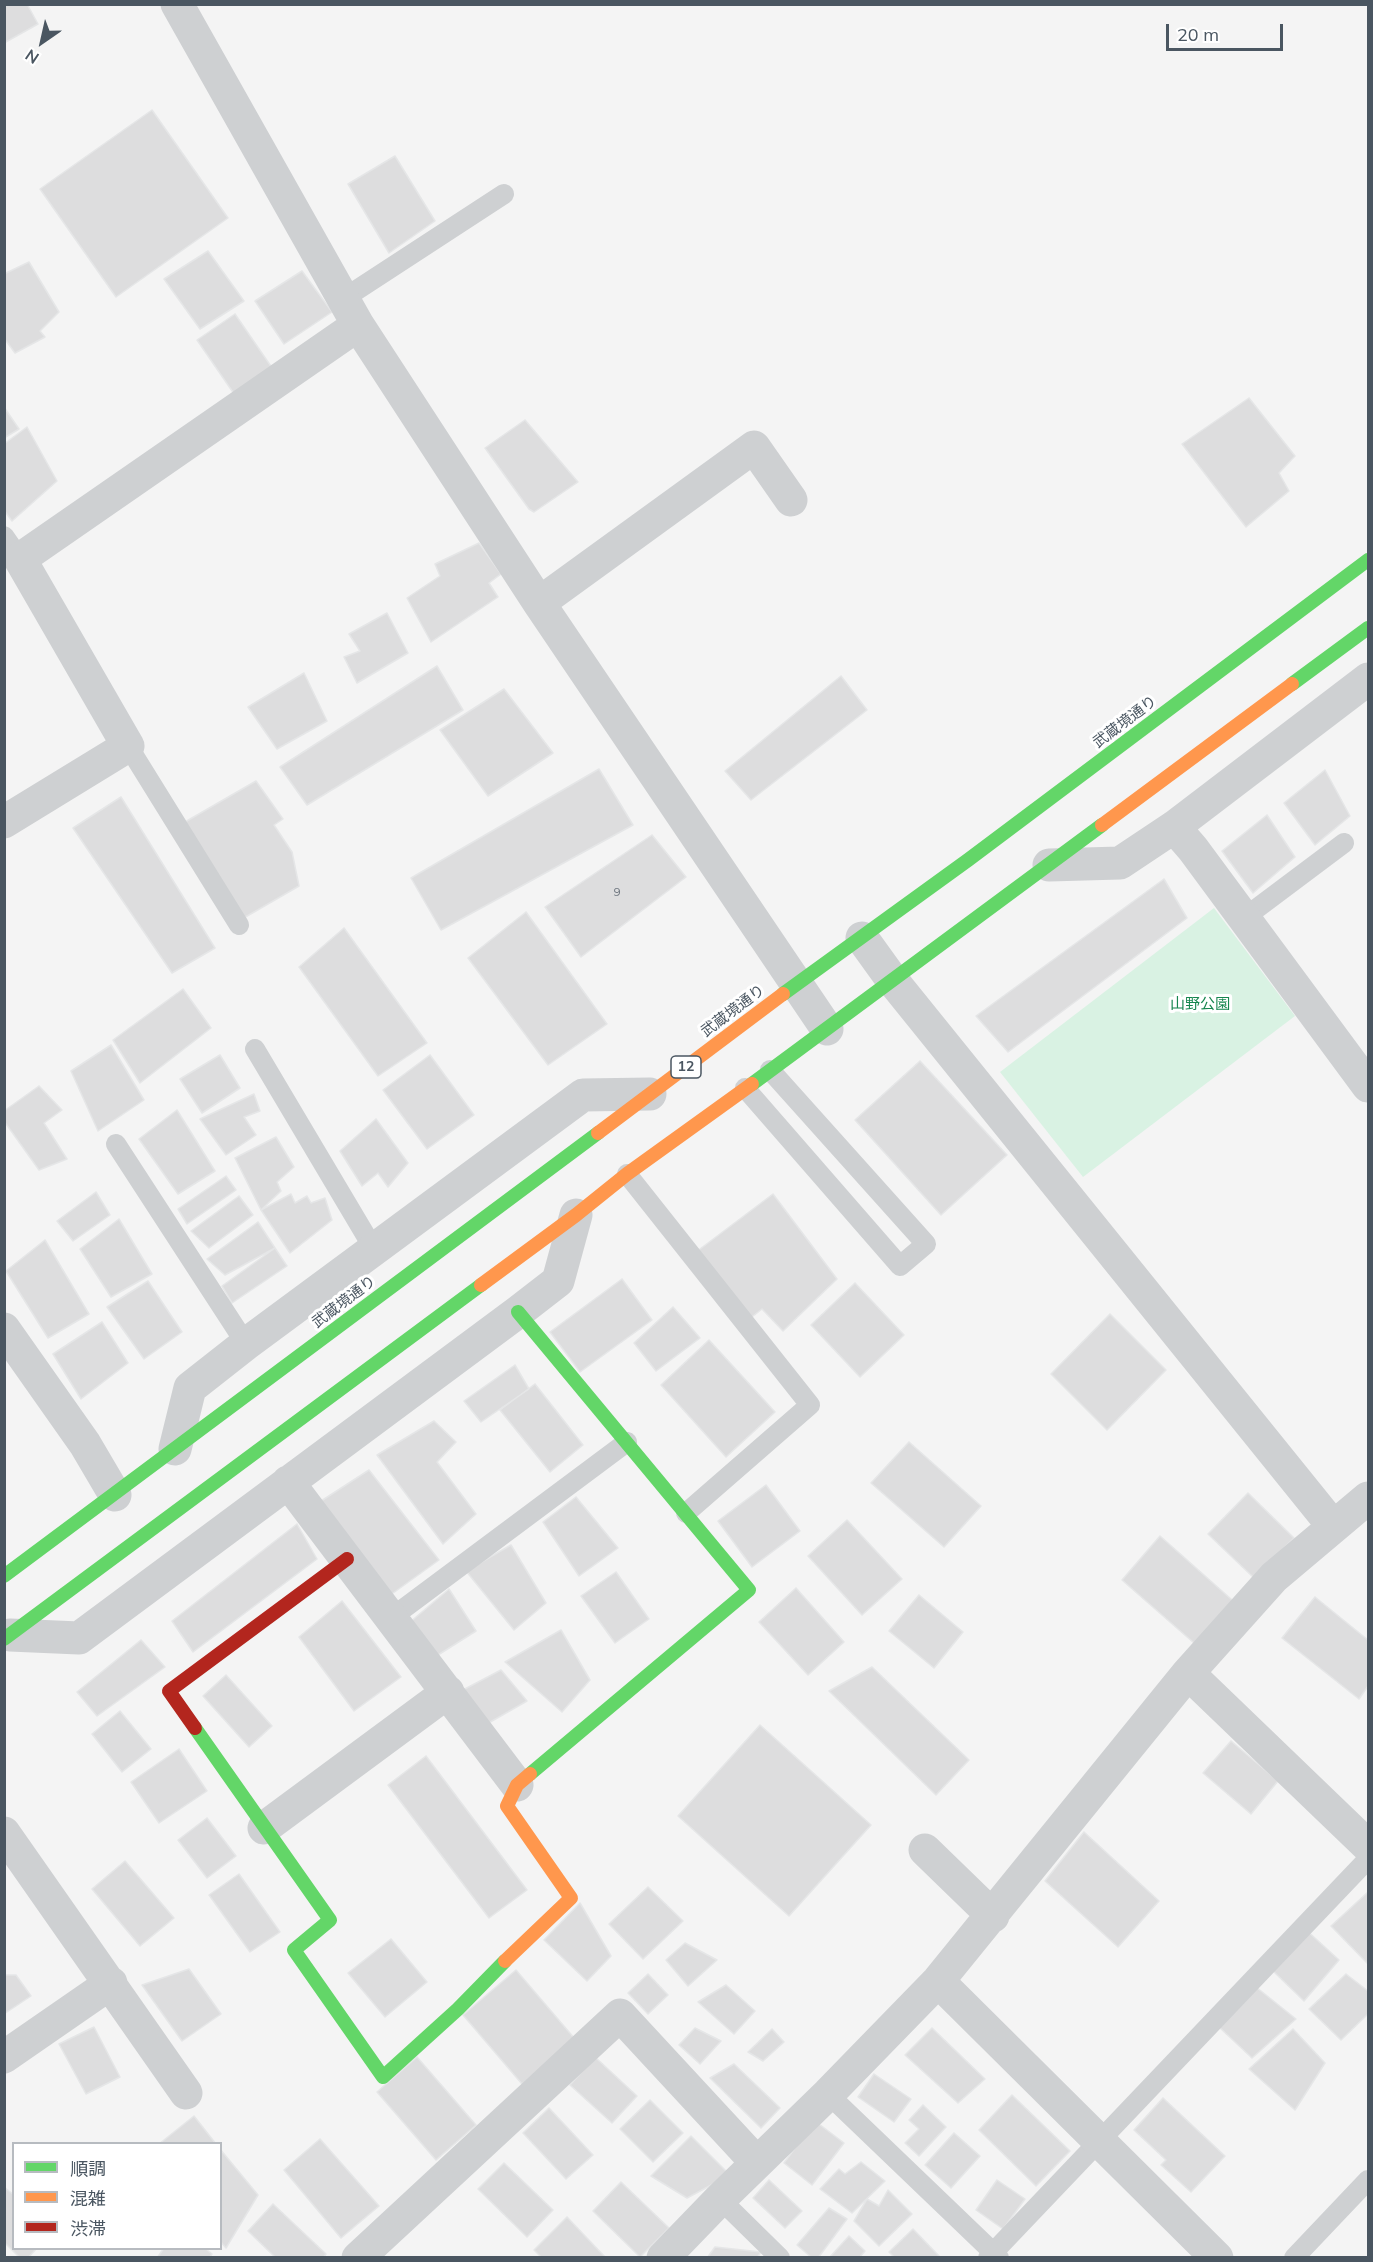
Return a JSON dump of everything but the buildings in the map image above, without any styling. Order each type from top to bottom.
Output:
[{"type":"main road","name":"武蔵境通り","points":[[4,1576],[1368,560]]},
{"type":"main road","points":[[7,1637],[576,1215],[627,1174],[893,981],[1368,628]]},
{"type":"main road","points":[[347,1559],[169,1691],[330,1920],[294,1950],[383,2078],[571,1898],[507,1806],[517,1785],[748,1590],[519,1311]]},
{"type":"street","points":[[177,4],[351,312],[539,603],[827,1029]]},
{"type":"street","points":[[4,822],[128,746],[12,548],[351,312]]},
{"type":"street","points":[[539,603],[754,447],[791,500]]},
{"type":"street","points":[[1049,865],[1120,863],[1174,827],[1368,679]]},
{"type":"street","points":[[1174,827],[1368,1086]]},
{"type":"street","points":[[862,938],[893,981],[1333,1526]]},
{"type":"street","points":[[175,1449],[190,1388],[246,1344],[375,1251],[583,1095],[650,1094]]},
{"type":"street","points":[[7,1637],[79,1638],[558,1281],[576,1215]]},
{"type":"street","points":[[4,1329],[85,1444],[115,1495]]},
{"type":"street","points":[[288,1482],[517,1785]]},
{"type":"street","points":[[663,2258],[938,1981],[1188,1673],[1274,1577],[1368,1498]]},
{"type":"street","points":[[1188,1673],[1368,1846]]},
{"type":"street","points":[[264,1828],[447,1692]]},
{"type":"street","points":[[4,1833],[186,2092]]},
{"type":"street","points":[[925,1850],[993,1916]]},
{"type":"street","points":[[938,1981],[1217,2258]]},
{"type":"street","points":[[4,2057],[111,1983]]},
{"type":"street","points":[[358,2258],[620,2015],[757,2163]]},
{"type":"lane","points":[[351,312],[504,194]]},
{"type":"lane","points":[[128,746],[239,926]]},
{"type":"lane","points":[[1244,918],[1344,843]]},
{"type":"lane","points":[[255,1049],[375,1251]]},
{"type":"lane","points":[[745,1089],[900,1266],[926,1244],[770,1070]]},
{"type":"lane","points":[[116,1144],[246,1344]]},
{"type":"lane","points":[[627,1174],[810,1405],[686,1513]]},
{"type":"lane","points":[[392,1618],[627,1442]]},
{"type":"lane","points":[[828,2094],[994,2256],[1368,1859]]},
{"type":"lane","points":[[1294,2258],[1368,2180]]},
{"type":"lane","points":[[720,2199],[780,2258]]},
{"type":"green space","name":"山野公園","points":[[1214,908],[1295,1016],[1083,1177],[1000,1072]]},
{"type":"traffic: fast","points":[[783,994],[968,860],[1368,560]]},
{"type":"traffic: fast","points":[[1292,684],[1368,628]]},
{"type":"traffic: fast","points":[[752,1084],[1102,825]]},
{"type":"traffic: fast","points":[[4,1576],[598,1133]]},
{"type":"traffic: fast","points":[[4,1639],[481,1285]]},
{"type":"traffic: fast","points":[[518,1312],[749,1590],[530,1774]]},
{"type":"traffic: fast","points":[[195,1728],[330,1920],[294,1950],[383,2077],[458,2009],[505,1961]]},
{"type":"traffic: slow","points":[[1102,825],[1292,684]]},
{"type":"traffic: slow","points":[[598,1133],[783,994]]},
{"type":"traffic: slow","points":[[481,1285],[627,1174],[752,1084]]},
{"type":"traffic: slow","points":[[505,1961],[571,1898],[507,1806],[517,1785],[530,1774]]},
{"type":"traffic: jam","points":[[195,1728],[169,1691],[347,1559]]}]
